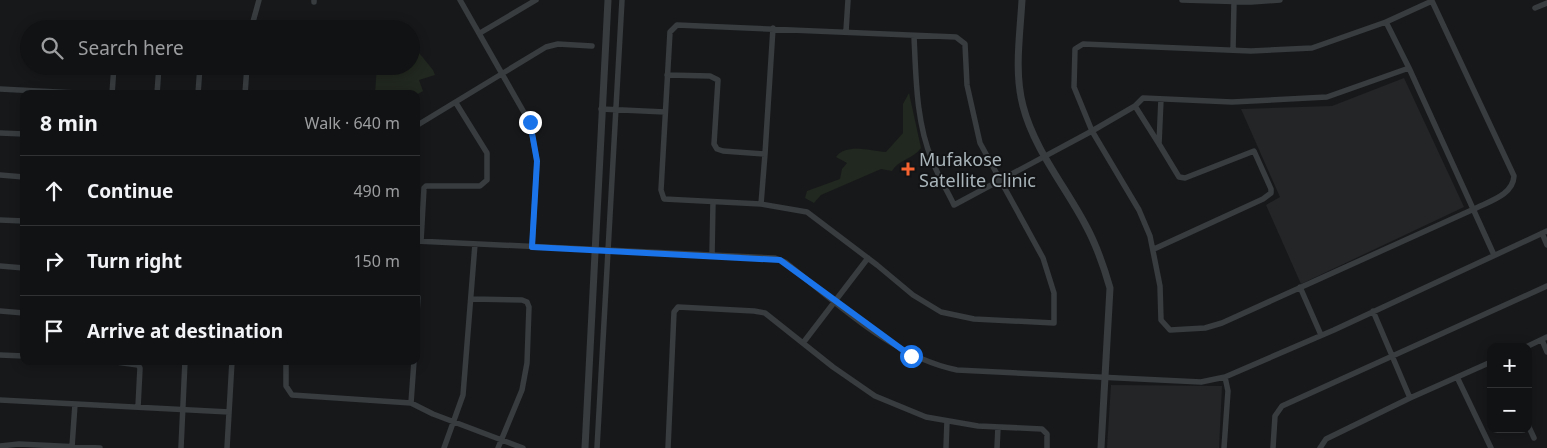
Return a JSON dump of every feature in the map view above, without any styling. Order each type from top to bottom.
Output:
[{"type":"street","points":[[253,20],[259,0]]},
{"type":"street","points":[[460,0],[525,111],[536,150],[532,247]]},
{"type":"street","points":[[480,34],[536,0]]},
{"type":"street","points":[[584,448],[608,0]]},
{"type":"street","points":[[597,448],[606,250],[622,0]]},
{"type":"street","points":[[846,31],[848,0]]},
{"type":"street","points":[[1022,0],[1020,86],[1023,107],[1045,156],[1086,226],[1104,266],[1110,288],[1101,448]]},
{"type":"street","points":[[1182,0],[1234,2],[1280,0]]},
{"type":"street","points":[[1432,1],[1514,176],[1514,185],[1509,191],[1474,209],[1222,324],[1205,328],[1170,330],[1161,320],[1160,286],[1154,249],[1139,210],[1092,131],[1074,88],[1075,50],[1083,44],[1233,50],[1312,48],[1386,22],[1432,1]]},
{"type":"street","points":[[1233,50],[1234,2]]},
{"type":"street","points":[[1535,8],[1547,3]]},
{"type":"street","points":[[1386,22],[1409,68],[1494,255]]},
{"type":"street","points":[[680,24],[846,31],[956,37],[965,44],[967,85],[973,121],[980,143],[999,182],[1043,258],[1054,293],[1054,322],[974,319],[941,312],[912,295],[868,258],[807,212],[761,204],[668,201],[662,197],[667,74],[670,32],[674,26],[680,24]]},
{"type":"street","points":[[761,204],[766,154],[773,28]]},
{"type":"street","points":[[914,36],[916,90],[926,141],[932,160],[954,205],[1092,131],[1135,106],[1143,98],[1232,102],[1327,97],[1409,68]]},
{"type":"street","points":[[420,124],[552,45],[592,46]]},
{"type":"street","points":[[667,74],[715,78],[718,84],[714,144],[717,149],[766,154]]},
{"type":"street","points":[[112,90],[113,75]]},
{"type":"street","points":[[157,90],[158,75]]},
{"type":"street","points":[[198,90],[199,75]]},
{"type":"street","points":[[245,90],[246,75]]},
{"type":"street","points":[[0,93],[0,89],[20,90]]},
{"type":"street","points":[[1159,144],[1161,99]]},
{"type":"street","points":[[420,230],[424,188],[426,186],[480,186],[487,180],[486,150],[456,103]]},
{"type":"street","points":[[1135,106],[1182,178],[1254,150],[1271,189],[1271,192],[1263,199],[1154,249]]},
{"type":"street","points":[[601,109],[665,112]]},
{"type":"street","points":[[0,132],[20,134]]},
{"type":"street","points":[[0,175],[20,177]]},
{"type":"street","points":[[712,256],[713,202]]},
{"type":"street","points":[[0,220],[20,221]]},
{"type":"street","points":[[420,241],[780,260],[899,349],[940,367],[957,370],[1201,382],[1225,377],[1322,335],[1544,232],[1547,245]]},
{"type":"street","points":[[444,448],[464,395],[475,244]]},
{"type":"street","points":[[804,342],[868,258]]},
{"type":"street","points":[[0,266],[20,268]]},
{"type":"street","points":[[1273,448],[1275,416],[1280,408],[1547,286]]},
{"type":"street","points":[[1300,288],[1322,335]]},
{"type":"street","points":[[471,298],[522,300],[527,302],[529,308],[527,363],[522,390],[498,448]]},
{"type":"street","points":[[668,448],[675,309],[761,312],[875,396],[917,414],[947,422],[998,427],[1042,428],[1047,434],[1048,448]]},
{"type":"street","points":[[0,311],[20,313]]},
{"type":"street","points":[[1373,311],[1410,398]]},
{"type":"street","points":[[1532,344],[1544,339],[1547,352]]},
{"type":"street","points":[[0,355],[20,356]]},
{"type":"street","points":[[1320,448],[1326,439],[1410,398],[1487,364]]},
{"type":"street","points":[[138,365],[140,368],[138,407]]},
{"type":"street","points":[[181,448],[185,365]]},
{"type":"street","points":[[227,448],[232,365]]},
{"type":"street","points":[[286,365],[286,386],[292,395],[411,403],[454,422],[523,448]]},
{"type":"street","points":[[411,403],[414,365]]},
{"type":"street","points":[[1224,448],[1228,391],[1225,377]]},
{"type":"street","points":[[1458,377],[1491,448]]},
{"type":"street","points":[[0,400],[229,412]]},
{"type":"street","points":[[72,447],[75,404]]},
{"type":"street","points":[[946,448],[947,422]]},
{"type":"street","points":[[997,448],[998,427]]},
{"type":"street","points":[[1532,433],[1534,438]]},
{"type":"street","points":[[0,446],[12,444],[100,448]]},
{"type":"shaded area","points":[[420,54],[435,75],[419,80],[423,91],[420,93],[420,90],[375,90],[376,75],[420,75]]},
{"type":"shaded area","points":[[1404,78],[1464,207],[1301,284],[1266,205],[1280,197],[1241,109],[1332,106]]},
{"type":"shaded area","points":[[909,93],[921,148],[918,152],[898,164],[892,171],[881,169],[821,195],[814,203],[805,198],[807,191],[840,179],[842,169],[847,163],[836,157],[840,153],[852,149],[886,152],[903,133],[903,104]]},
{"type":"shaded area","points":[[1111,385],[1222,386],[1219,448],[1107,448]]},
{"type":"place","name":"Mufakose Satellite Clinic","points":[[908,169]]},
{"type":"route","points":[[530,122],[537,161],[532,247],[774,258],[784,262],[899,349],[911,356]]}]
